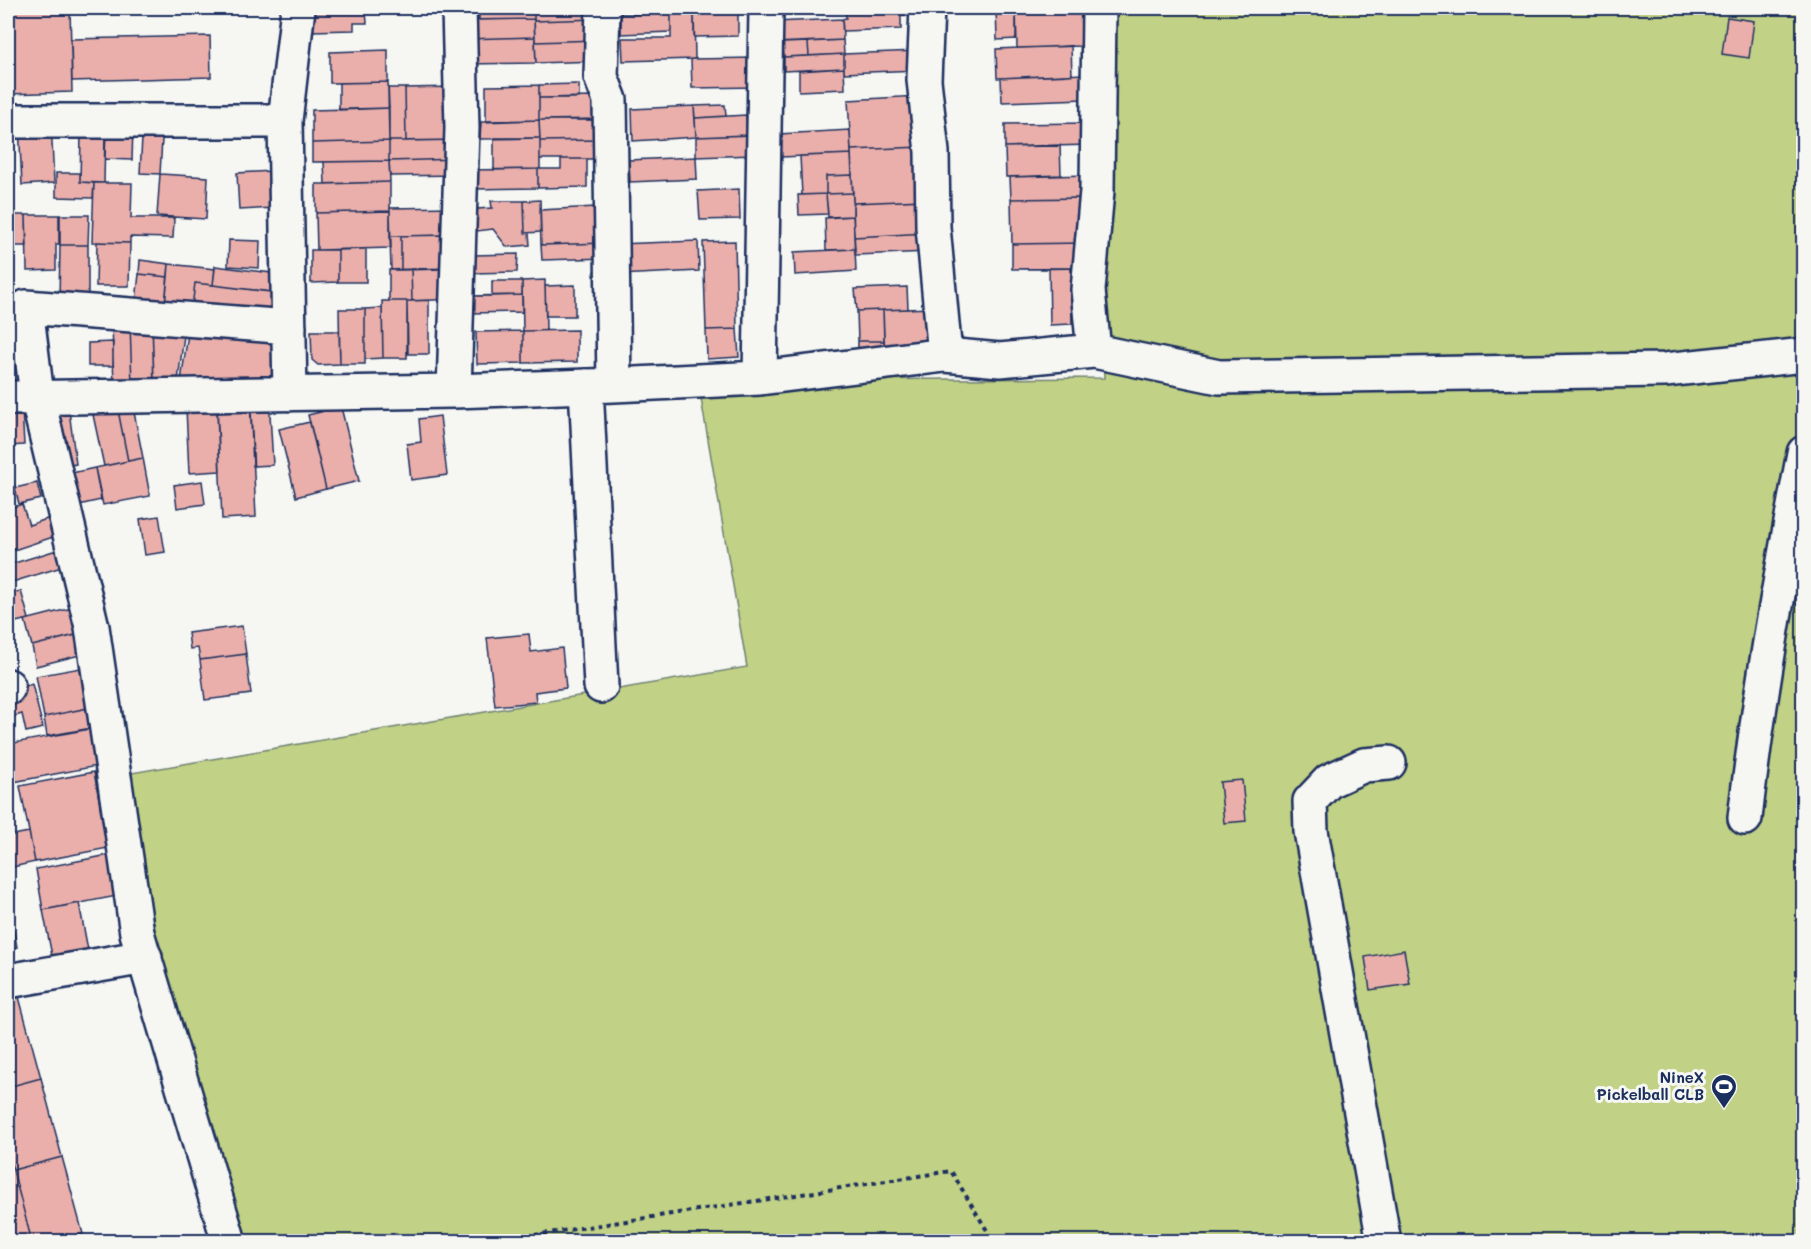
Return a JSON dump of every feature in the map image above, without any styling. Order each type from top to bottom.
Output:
[{"type":"street","points":[[290,394],[285,121],[298,8]]},
{"type":"street","points":[[454,391],[462,128],[459,8]]},
{"type":"street","points":[[601,686],[600,385],[610,100],[601,77],[603,8]]},
{"type":"street","points":[[760,378],[766,8]]},
{"type":"street","points":[[927,8],[924,80],[932,152],[933,227],[945,355]]},
{"type":"street","points":[[1094,351],[1088,290],[1097,191],[1099,8]]},
{"type":"street","points":[[8,121],[285,121]]},
{"type":"street","points":[[229,1242],[137,933],[92,627],[22,397],[26,307],[289,327]]},
{"type":"street","points":[[22,397],[454,391],[600,385],[760,378],[945,355],[1000,360],[1094,351],[1219,377],[1665,370],[1803,355]]},
{"type":"street","points":[[1745,818],[1755,737],[1803,453]]},
{"type":"street","points":[[1384,1242],[1311,831],[1311,801],[1329,781],[1364,765],[1389,763]]},
{"type":"street","points":[[8,981],[145,957]]},
{"type":"path","points":[[490,1242],[951,1170],[994,1242]]},
{"type":"green space","points":[[1099,8],[1803,8],[1803,1241],[231,1241],[114,776],[747,667],[698,381],[1104,378]]},
{"type":"building","points":[[8,8],[70,8],[72,92],[8,94]]},
{"type":"building","points":[[310,8],[390,8],[390,11],[310,12]]},
{"type":"building","points":[[479,8],[534,8],[534,19],[479,20]]},
{"type":"building","points":[[534,8],[597,8],[598,19],[534,21]]},
{"type":"building","points":[[633,8],[688,8],[688,12],[633,14]]},
{"type":"building","points":[[694,8],[738,8],[738,36],[694,37]]},
{"type":"building","points":[[846,8],[907,8],[908,16],[901,16],[901,29],[843,31],[842,19],[846,18]]},
{"type":"building","points":[[996,8],[1016,8],[1016,39],[997,40]]},
{"type":"building","points":[[1016,8],[1081,8],[1082,46],[1017,48]]},
{"type":"building","points":[[366,11],[367,23],[354,23],[354,30],[310,31],[310,12]]},
{"type":"building","points":[[694,12],[695,59],[623,61],[622,38],[671,38],[671,13]]},
{"type":"building","points":[[671,13],[671,32],[621,34],[621,14]]},
{"type":"building","points":[[1727,17],[1754,21],[1749,58],[1722,54]]},
{"type":"building","points":[[534,19],[535,37],[464,39],[464,20]]},
{"type":"building","points":[[598,19],[598,40],[535,42],[534,21]]},
{"type":"building","points":[[842,19],[843,40],[775,43],[774,22]]},
{"type":"building","points":[[210,36],[211,77],[72,81],[71,39]]},
{"type":"building","points":[[535,37],[536,63],[465,64],[464,39]]},
{"type":"building","points":[[598,40],[598,61],[536,63],[535,42]]},
{"type":"building","points":[[843,40],[844,54],[809,56],[808,42]]},
{"type":"building","points":[[808,42],[809,56],[784,57],[783,43]]},
{"type":"building","points":[[1071,46],[1072,75],[997,78],[996,49]]},
{"type":"building","points":[[388,50],[388,82],[330,83],[330,52]]},
{"type":"building","points":[[917,51],[918,70],[844,73],[844,54]]},
{"type":"building","points":[[844,54],[844,68],[784,71],[784,57]]},
{"type":"building","points":[[757,58],[758,87],[692,88],[691,59]]},
{"type":"building","points":[[844,68],[845,89],[799,91],[799,71]]},
{"type":"building","points":[[1084,74],[1085,99],[1002,102],[1001,78]]},
{"type":"building","points":[[388,82],[389,108],[339,110],[339,83]]},
{"type":"building","points":[[579,84],[579,98],[539,98],[539,85]]},
{"type":"building","points":[[539,85],[539,120],[486,121],[486,86]]},
{"type":"building","points":[[457,87],[458,140],[406,141],[405,88]]},
{"type":"building","points":[[388,88],[405,88],[406,141],[389,141]]},
{"type":"building","points":[[919,96],[921,147],[851,150],[848,100]]},
{"type":"building","points":[[596,97],[597,120],[539,120],[539,98]]},
{"type":"building","points":[[725,105],[726,116],[695,118],[694,106]]},
{"type":"building","points":[[694,106],[696,137],[633,141],[632,109]]},
{"type":"building","points":[[389,108],[389,141],[312,143],[312,110]]},
{"type":"building","points":[[746,115],[747,135],[696,137],[695,118]]},
{"type":"building","points":[[603,119],[603,140],[540,141],[539,120]]},
{"type":"building","points":[[539,120],[540,138],[480,139],[481,122]]},
{"type":"building","points":[[143,121],[163,122],[160,174],[140,173]]},
{"type":"building","points":[[51,122],[54,183],[22,185],[19,124]]},
{"type":"building","points":[[1090,123],[1090,145],[1005,147],[1005,124]]},
{"type":"building","points":[[106,127],[133,127],[132,160],[105,159]]},
{"type":"building","points":[[850,130],[851,154],[781,157],[779,134]]},
{"type":"building","points":[[81,134],[105,134],[104,183],[80,182]]},
{"type":"building","points":[[753,135],[754,155],[696,157],[696,137]]},
{"type":"building","points":[[494,138],[540,138],[540,169],[494,170]]},
{"type":"building","points":[[458,140],[458,159],[389,161],[389,141]]},
{"type":"building","points":[[598,140],[598,159],[540,159],[540,141]]},
{"type":"building","points":[[389,141],[389,161],[312,162],[312,143]]},
{"type":"building","points":[[1060,145],[1061,175],[1006,177],[1005,147]]},
{"type":"building","points":[[921,147],[923,200],[853,203],[851,150]]},
{"type":"building","points":[[851,154],[852,175],[826,176],[826,194],[802,195],[800,156]]},
{"type":"building","points":[[696,157],[697,179],[630,182],[629,160]]},
{"type":"building","points":[[458,159],[459,175],[390,176],[389,161]]},
{"type":"building","points":[[561,159],[587,159],[587,187],[538,188],[538,169],[561,169]]},
{"type":"building","points":[[389,161],[390,182],[325,184],[324,162]]},
{"type":"building","points":[[538,169],[538,188],[472,189],[472,170]]},
{"type":"building","points":[[272,171],[274,208],[239,210],[237,173]]},
{"type":"building","points":[[56,173],[80,173],[80,182],[94,183],[93,198],[56,197]]},
{"type":"building","points":[[160,174],[208,177],[206,219],[157,216]]},
{"type":"building","points":[[852,175],[853,193],[826,194],[826,176]]},
{"type":"building","points":[[1090,175],[1090,198],[1011,199],[1010,177]]},
{"type":"building","points":[[390,182],[390,211],[316,213],[316,184]]},
{"type":"building","points":[[94,183],[132,183],[131,218],[174,218],[173,238],[130,237],[130,243],[92,242]]},
{"type":"building","points":[[739,189],[740,219],[700,220],[698,191]]},
{"type":"building","points":[[853,193],[853,216],[828,217],[826,194]]},
{"type":"building","points":[[826,194],[828,214],[799,215],[798,195]]},
{"type":"building","points":[[1081,198],[1082,243],[1012,244],[1011,199]]},
{"type":"building","points":[[540,200],[541,232],[525,233],[524,201]]},
{"type":"building","points":[[926,200],[927,233],[854,237],[853,203]]},
{"type":"building","points":[[491,201],[524,201],[525,233],[529,233],[530,245],[507,247],[493,229],[477,231],[477,209],[492,208]]},
{"type":"building","points":[[454,207],[455,235],[390,236],[390,208]]},
{"type":"building","points":[[596,207],[607,243],[541,245],[540,210]]},
{"type":"building","points":[[390,211],[391,248],[317,250],[316,213]]},
{"type":"building","points":[[8,215],[26,215],[27,246],[8,246]]},
{"type":"building","points":[[26,215],[59,215],[56,270],[27,271]]},
{"type":"building","points":[[60,215],[89,215],[88,245],[60,245]]},
{"type":"building","points":[[853,216],[855,249],[826,250],[825,218]]},
{"type":"building","points":[[927,233],[929,252],[855,255],[854,237]]},
{"type":"building","points":[[441,235],[442,269],[401,270],[401,236]]},
{"type":"building","points":[[390,236],[401,236],[401,270],[391,270]]},
{"type":"building","points":[[229,240],[260,241],[259,268],[228,266]]},
{"type":"building","points":[[698,241],[699,271],[618,275],[617,244]]},
{"type":"building","points":[[735,241],[737,329],[706,330],[703,242]]},
{"type":"building","points":[[97,242],[130,243],[129,286],[96,286]]},
{"type":"building","points":[[607,243],[607,258],[542,260],[541,245]]},
{"type":"building","points":[[1085,243],[1086,268],[1012,269],[1012,244]]},
{"type":"building","points":[[60,245],[88,245],[88,302],[59,302]]},
{"type":"building","points":[[366,249],[366,282],[338,282],[338,250]]},
{"type":"building","points":[[855,249],[856,271],[795,275],[794,252]]},
{"type":"building","points":[[311,250],[338,250],[338,282],[311,283]]},
{"type":"building","points":[[518,254],[517,272],[473,273],[473,255]]},
{"type":"building","points":[[140,260],[169,264],[168,277],[139,274]]},
{"type":"building","points":[[169,264],[215,269],[213,285],[195,283],[191,316],[164,313]]},
{"type":"building","points":[[215,266],[280,274],[278,293],[213,285]]},
{"type":"building","points":[[456,268],[456,299],[412,301],[411,269]]},
{"type":"building","points":[[1049,268],[1071,268],[1072,324],[1050,325]]},
{"type":"building","points":[[411,269],[412,301],[389,301],[389,270]]},
{"type":"building","points":[[139,274],[168,277],[164,313],[135,310]]},
{"type":"building","points":[[545,280],[546,331],[523,331],[522,281]]},
{"type":"building","points":[[492,281],[522,281],[522,295],[492,296]]},
{"type":"building","points":[[195,283],[272,292],[270,312],[191,316]]},
{"type":"building","points":[[575,285],[575,316],[546,316],[545,286]]},
{"type":"building","points":[[907,287],[908,309],[857,311],[855,289]]},
{"type":"building","points":[[522,295],[522,312],[470,313],[470,296]]},
{"type":"building","points":[[429,300],[429,354],[408,354],[407,301]]},
{"type":"building","points":[[382,301],[407,301],[407,358],[383,358]]},
{"type":"building","points":[[382,308],[383,358],[365,359],[365,309]]},
{"type":"building","points":[[930,308],[929,350],[885,359],[883,310]]},
{"type":"building","points":[[339,309],[365,309],[365,364],[340,364]]},
{"type":"building","points":[[883,310],[884,341],[858,341],[857,311]]},
{"type":"building","points":[[152,321],[154,386],[132,387],[130,322]]},
{"type":"building","points":[[130,322],[132,387],[114,388],[112,323]]},
{"type":"building","points":[[152,325],[185,328],[178,380],[154,380]]},
{"type":"building","points":[[189,327],[285,336],[281,380],[181,381]]},
{"type":"building","points":[[737,329],[739,357],[707,359],[706,330]]},
{"type":"building","points":[[577,330],[577,362],[523,363],[523,331]]},
{"type":"building","points":[[311,331],[339,331],[340,364],[318,365],[312,360]]},
{"type":"building","points":[[523,331],[523,363],[477,364],[476,332]]},
{"type":"building","points":[[858,341],[884,341],[885,356],[858,357]]},
{"type":"building","points":[[113,342],[113,366],[88,366],[88,343]]},
{"type":"building","points":[[269,397],[273,465],[253,466],[250,399]]},
{"type":"building","points":[[132,402],[143,458],[128,461],[117,405]]},
{"type":"building","points":[[68,403],[76,464],[57,467],[50,405]]},
{"type":"building","points":[[117,405],[128,461],[104,466],[92,410]]},
{"type":"building","points":[[217,406],[220,471],[189,473],[186,408]]},
{"type":"building","points":[[341,407],[359,481],[326,489],[308,415]]},
{"type":"building","points":[[22,408],[24,445],[8,446],[8,409]]},
{"type":"building","points":[[251,411],[256,517],[222,519],[217,413]]},
{"type":"building","points":[[440,416],[447,475],[411,480],[407,444],[421,442],[419,419]]},
{"type":"building","points":[[310,422],[326,489],[296,497],[279,429]]},
{"type":"building","points":[[143,458],[150,496],[103,505],[95,468]]},
{"type":"building","points":[[8,461],[16,492],[8,494]]},
{"type":"building","points":[[95,468],[101,500],[74,506],[67,474]]},
{"type":"building","points":[[202,481],[205,504],[177,508],[174,485]]},
{"type":"building","points":[[37,483],[41,499],[19,504],[15,488]]},
{"type":"building","points":[[22,504],[29,525],[53,517],[59,535],[8,552],[8,509]]},
{"type":"building","points":[[159,516],[165,552],[145,555],[140,519]]},
{"type":"building","points":[[60,549],[65,566],[9,583],[8,565]]},
{"type":"building","points":[[21,591],[29,619],[11,623],[8,594]]},
{"type":"building","points":[[76,607],[83,633],[32,646],[25,620]]},
{"type":"building","points":[[242,626],[246,654],[200,660],[198,648],[190,649],[188,633]]},
{"type":"building","points":[[80,634],[84,654],[36,666],[32,646]]},
{"type":"building","points":[[529,634],[531,652],[562,648],[566,688],[535,692],[536,702],[495,706],[487,638]]},
{"type":"building","points":[[246,654],[251,694],[205,700],[200,660]]},
{"type":"building","points":[[86,667],[93,707],[44,717],[36,676]]},
{"type":"building","points":[[32,684],[43,728],[26,732],[22,714],[8,718],[8,691]]},
{"type":"building","points":[[93,707],[97,727],[47,736],[44,717]]},
{"type":"building","points":[[95,728],[102,765],[8,783],[8,744]]},
{"type":"building","points":[[94,772],[108,848],[35,862],[20,786]]},
{"type":"building","points":[[1242,780],[1246,821],[1224,823],[1220,782]]},
{"type":"building","points":[[29,832],[35,862],[8,868],[8,836]]},
{"type":"building","points":[[109,855],[117,896],[43,910],[36,869]]},
{"type":"building","points":[[79,903],[89,955],[53,961],[43,910]]},
{"type":"building","points":[[8,905],[17,947],[8,948]]},
{"type":"building","points":[[1404,950],[1410,984],[1370,990],[1365,957]]},
{"type":"building","points":[[16,986],[41,1078],[8,1087],[8,988]]},
{"type":"building","points":[[41,1078],[62,1157],[13,1170],[8,1152],[8,1087]]},
{"type":"building","points":[[8,1152],[13,1170],[32,1242],[8,1242]]},
{"type":"building","points":[[62,1157],[83,1234],[55,1242],[32,1242],[13,1170]]},
{"type":"place","name":"NineX Pickelball CLB","points":[[1724,1110]]}]
